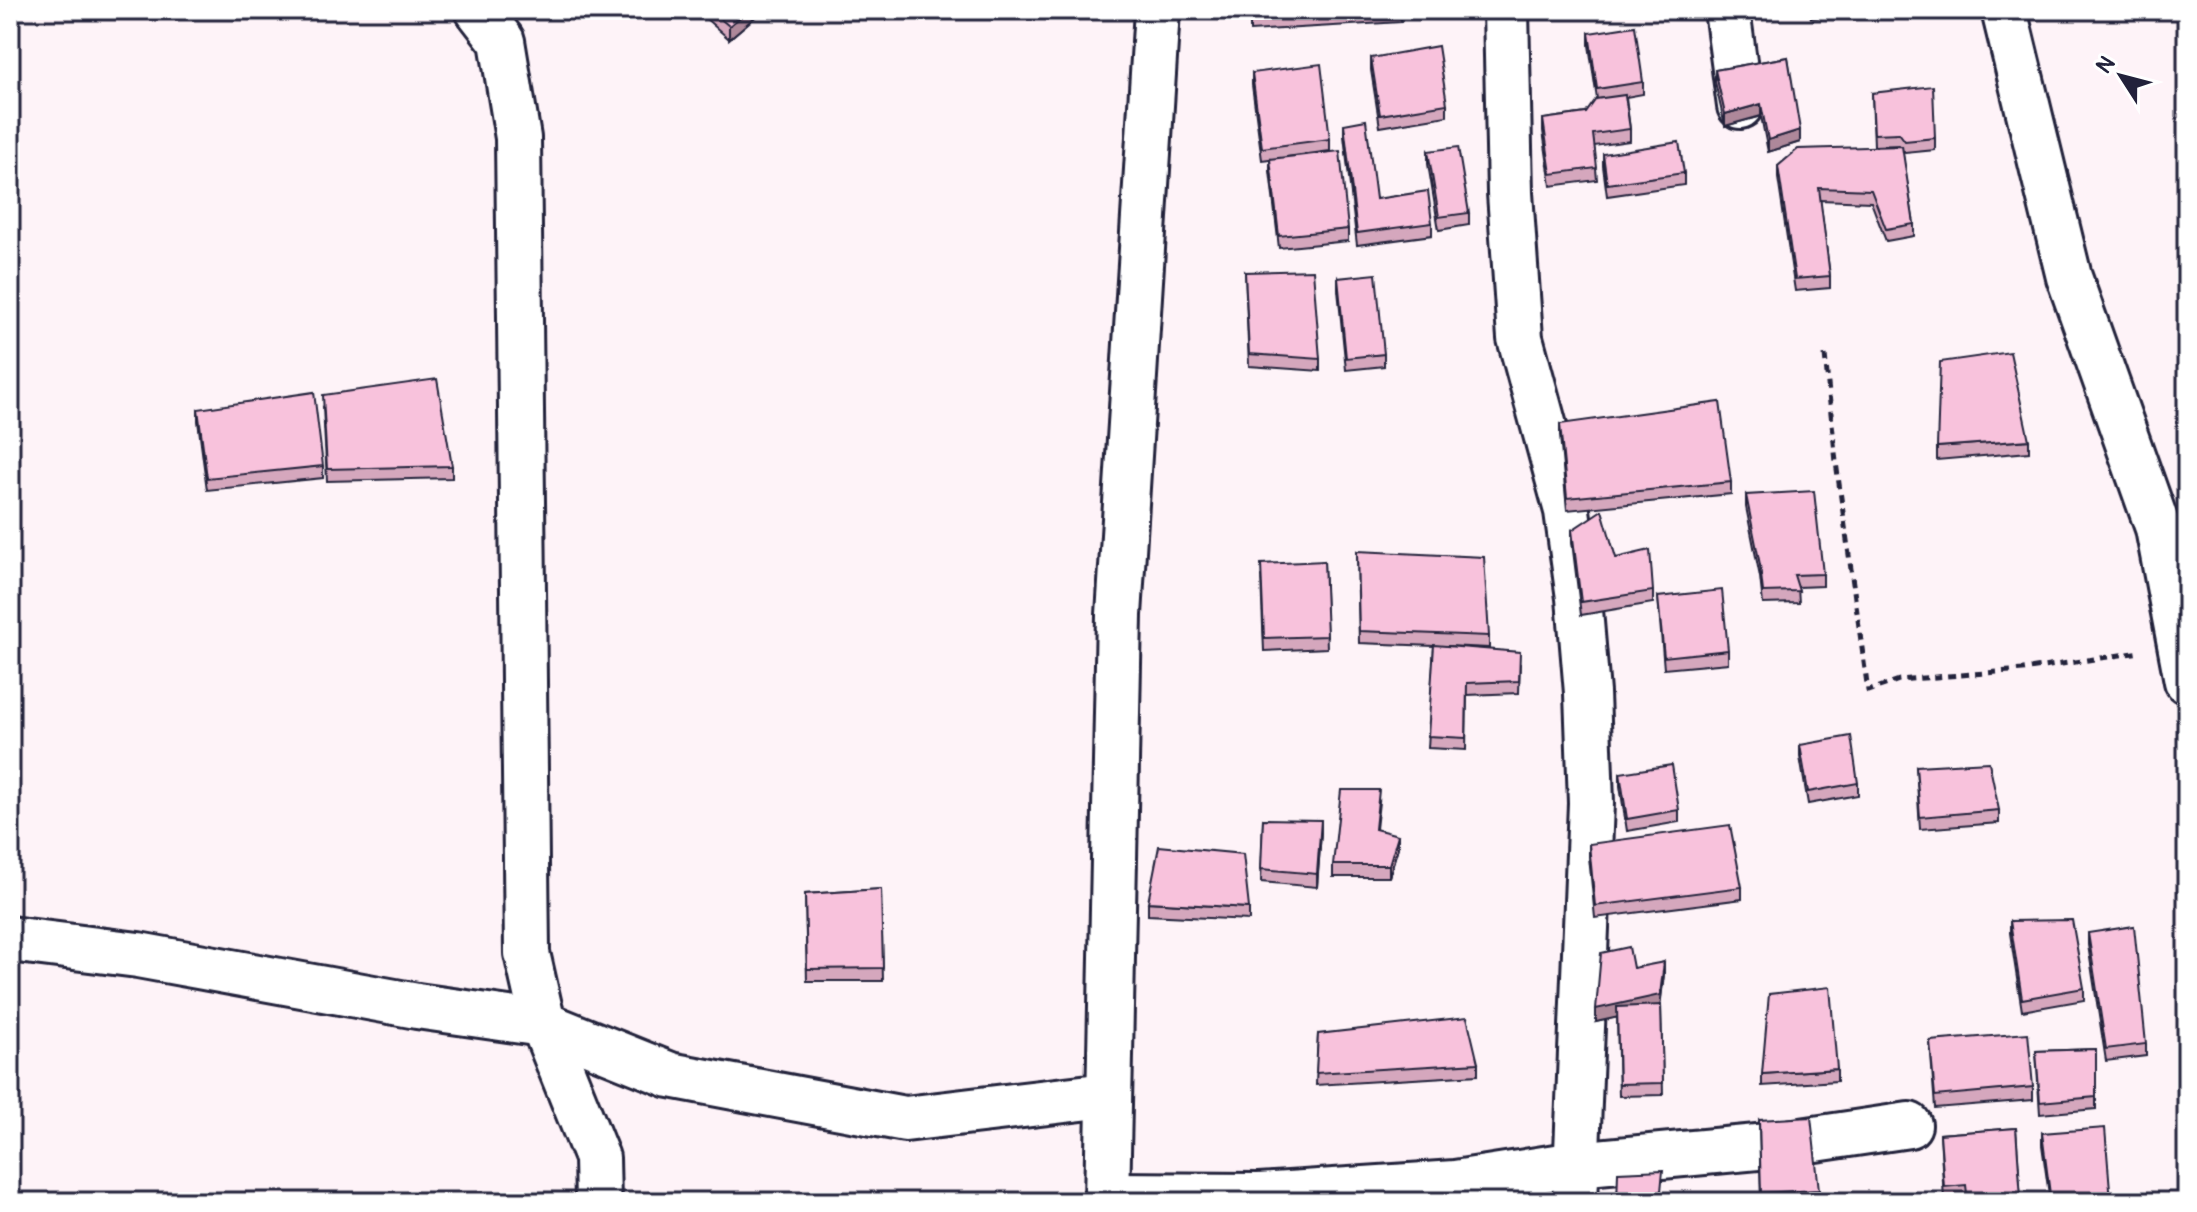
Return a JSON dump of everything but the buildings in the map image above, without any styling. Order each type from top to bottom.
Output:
[{"type":"street","points":[[478,10],[502,41],[518,138],[527,953],[543,1024],[597,1158],[598,1202]]},
{"type":"street","points":[[1157,10],[1119,615],[1107,1198],[1259,1196],[1455,1183],[1575,1183],[1768,1146],[1909,1125]]},
{"type":"street","points":[[1506,10],[1510,193],[1520,338],[1567,511],[1580,606],[1587,693],[1591,803],[1575,1183]]},
{"type":"street","points":[[1727,10],[1740,106]]},
{"type":"street","points":[[2004,10],[2069,277],[2158,528],[2184,663]]},
{"type":"street","points":[[10,939],[138,955],[417,1006],[543,1024],[670,1075],[905,1119],[1107,1095]]},
{"type":"path","points":[[1825,355],[1836,462],[1868,691],[1899,680],[2023,670],[2184,663]]}]
